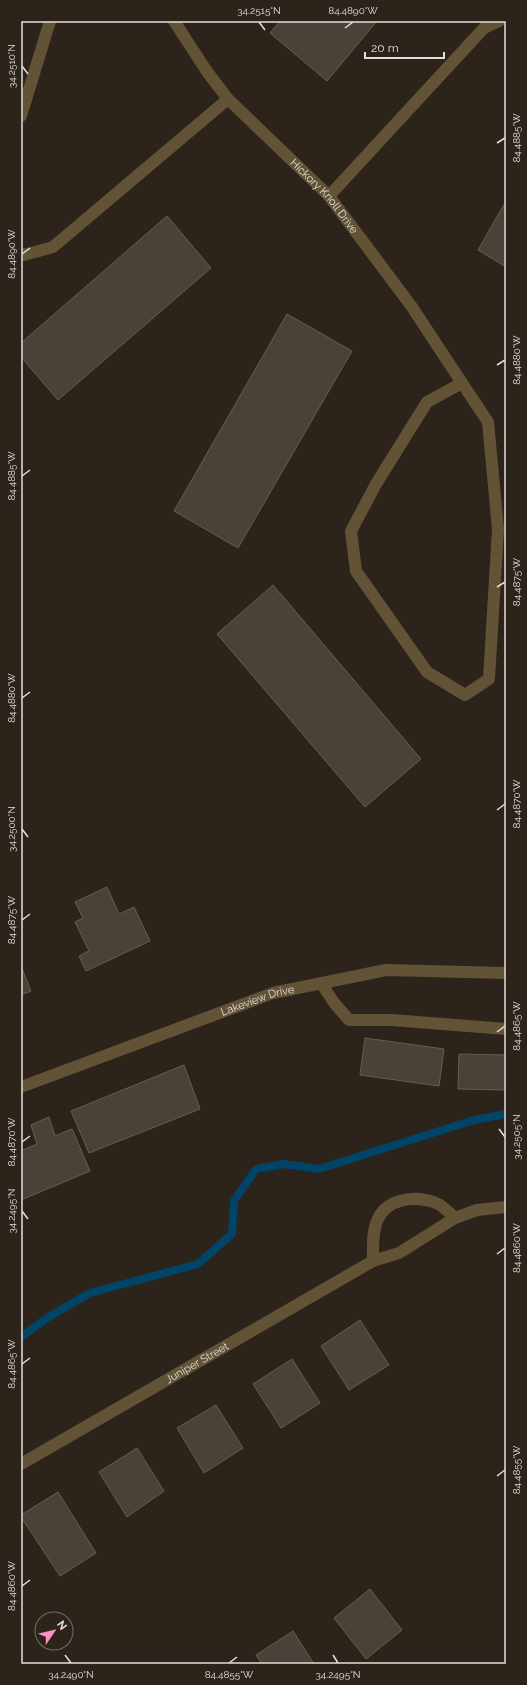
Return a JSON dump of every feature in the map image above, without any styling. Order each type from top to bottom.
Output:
[{"type":"street","points":[[21,116],[50,21]]},
{"type":"street","name":"Hickory Knoll Drive","points":[[174,21],[208,73],[228,99],[329,196],[412,307],[488,422],[498,529],[489,679],[465,695],[427,672],[356,571],[351,531],[376,484],[427,402],[462,383]]},
{"type":"street","points":[[329,196],[484,28],[499,21]]},
{"type":"street","points":[[21,252],[24,255],[53,248],[228,99]]},
{"type":"street","name":"Lakeview Drive","points":[[21,1087],[273,993],[386,970],[506,972]]},
{"type":"street","points":[[321,983],[335,1004],[349,1020],[392,1020],[506,1029]]},
{"type":"street","points":[[373,1261],[377,1221],[386,1209],[393,1203],[408,1200],[435,1203],[446,1209],[456,1218]]},
{"type":"street","name":"Juniper Street","points":[[21,1464],[373,1261],[399,1253],[456,1218],[477,1210],[506,1206]]},
{"type":"building","points":[[280,21],[377,21],[327,81],[270,33]]},
{"type":"building","points":[[506,201],[506,267],[478,250]]},
{"type":"building","points":[[167,216],[211,268],[58,400],[21,357],[21,343]]},
{"type":"building","points":[[287,314],[352,351],[238,548],[174,511]]},
{"type":"building","points":[[273,585],[421,759],[365,807],[217,634]]},
{"type":"building","points":[[107,887],[119,914],[134,907],[150,941],[86,971],[79,956],[89,951],[75,922],[83,918],[75,902]]},
{"type":"building","points":[[21,966],[31,991],[21,995]]},
{"type":"building","points":[[365,1038],[444,1049],[439,1086],[360,1075]]},
{"type":"building","points":[[459,1054],[506,1055],[506,1090],[458,1089]]},
{"type":"building","points":[[184,1065],[200,1109],[89,1153],[71,1111]]},
{"type":"building","points":[[49,1117],[55,1136],[72,1129],[90,1171],[21,1200],[21,1151],[37,1144],[31,1125]]},
{"type":"building","points":[[360,1320],[389,1365],[349,1390],[321,1346]]},
{"type":"building","points":[[292,1359],[320,1403],[281,1428],[253,1384]]},
{"type":"building","points":[[216,1405],[243,1448],[204,1473],[177,1428]]},
{"type":"building","points":[[137,1448],[164,1491],[127,1517],[99,1472]]},
{"type":"building","points":[[58,1492],[96,1553],[60,1576],[21,1517],[21,1515]]},
{"type":"building","points":[[370,1589],[402,1630],[366,1659],[334,1618]]},
{"type":"building","points":[[293,1631],[314,1664],[262,1664],[256,1655]]},
{"type":"waterway","points":[[21,1337],[47,1318],[90,1293],[198,1264],[232,1234],[234,1201],[256,1169],[284,1164],[319,1169],[474,1120],[506,1114]]}]
